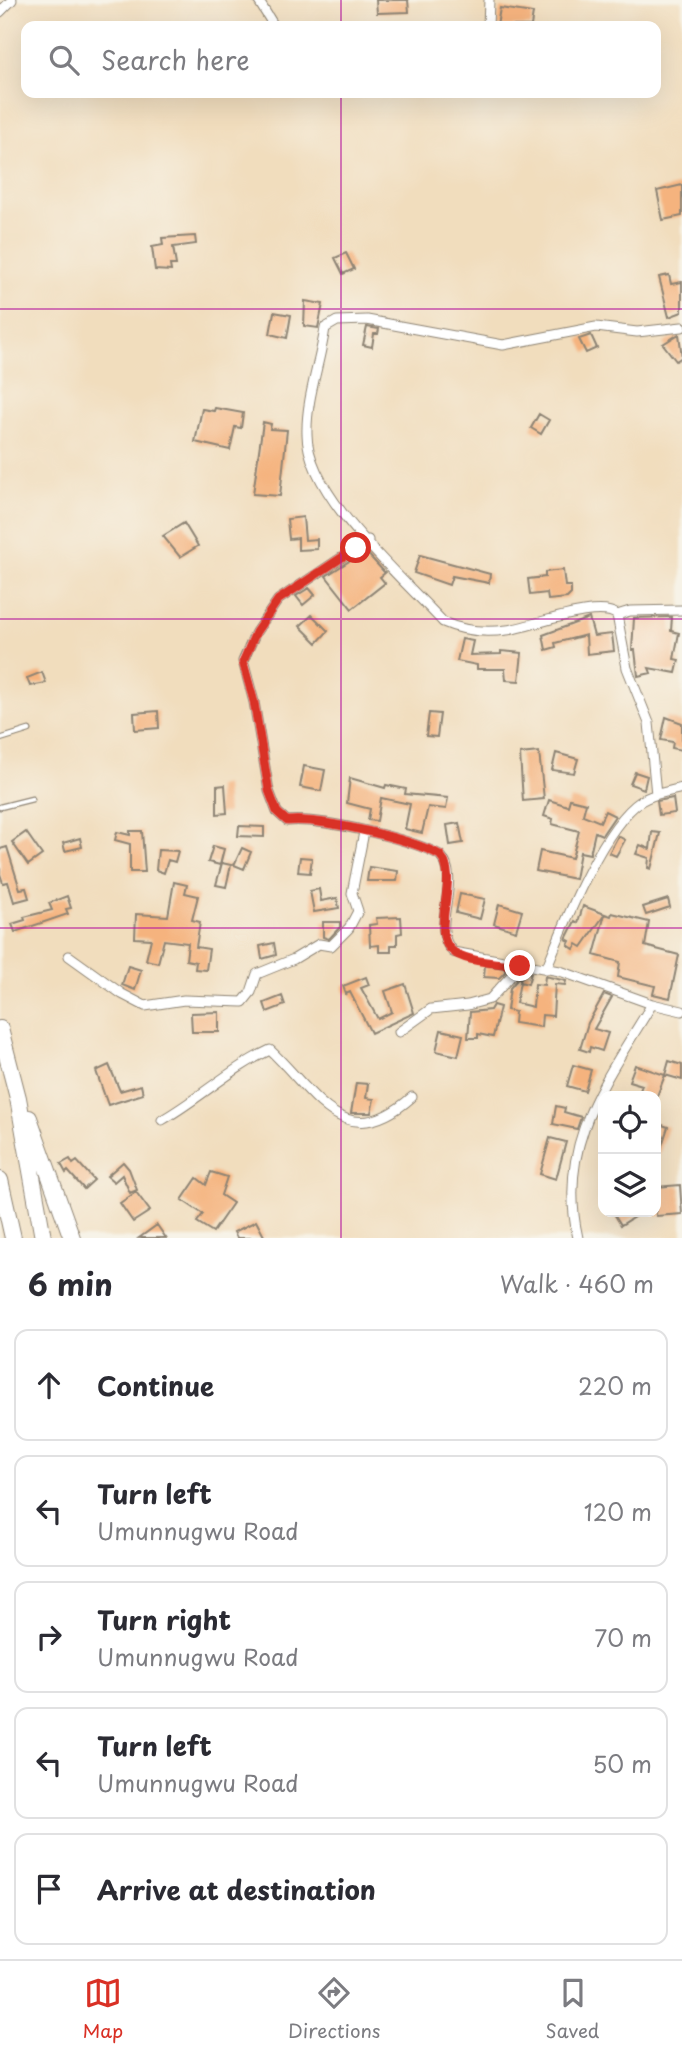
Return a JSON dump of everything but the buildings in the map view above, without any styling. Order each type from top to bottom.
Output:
[{"type":"highway","points":[[0,1029],[19,1098],[43,1238]]},
{"type":"highway","points":[[19,1098],[31,1122],[72,1238]]},
{"type":"highway","points":[[0,1180],[13,1238]]},
{"type":"street","points":[[0,12],[12,0]]},
{"type":"street","points":[[258,0],[271,21]]},
{"type":"street","points":[[488,21],[489,0]]},
{"type":"street","points":[[656,794],[649,723],[627,668],[617,615],[613,612],[594,611],[494,632],[458,628],[443,622],[328,496],[309,454],[308,409],[325,328],[330,324],[367,320],[503,345],[596,327],[637,332],[682,327]]},
{"type":"street","points":[[368,540],[278,600],[260,624],[243,662],[254,702],[269,791],[277,812],[287,821],[300,819],[364,832],[435,852],[444,860],[447,890],[443,933],[445,943],[453,952],[574,975],[652,1004],[682,1011]]},
{"type":"street","points":[[617,615],[630,611],[682,610]]},
{"type":"street","points":[[546,969],[604,846],[626,815],[641,801],[656,794],[682,788]]},
{"type":"street","points":[[69,956],[122,995],[145,1006],[184,1000],[243,1002],[251,992],[257,974],[293,960],[319,944],[331,946],[349,928],[358,911],[352,893],[364,832]]},
{"type":"street","points":[[399,1032],[431,1009],[468,1005],[490,999],[520,966]]},
{"type":"street","points":[[578,1238],[570,1199],[587,1116],[607,1077],[652,1004]]},
{"type":"street","points":[[162,1120],[191,1103],[251,1059],[270,1050],[308,1093],[358,1124],[380,1121],[412,1097]]},
{"type":"lane","points":[[0,738],[29,730]]},
{"type":"lane","points":[[0,807],[32,799]]},
{"type":"route","points":[[356,548],[278,600],[265,616],[243,662],[254,702],[269,791],[277,812],[287,821],[300,819],[344,825],[440,855],[446,866],[443,933],[445,943],[461,956],[520,966]]}]
